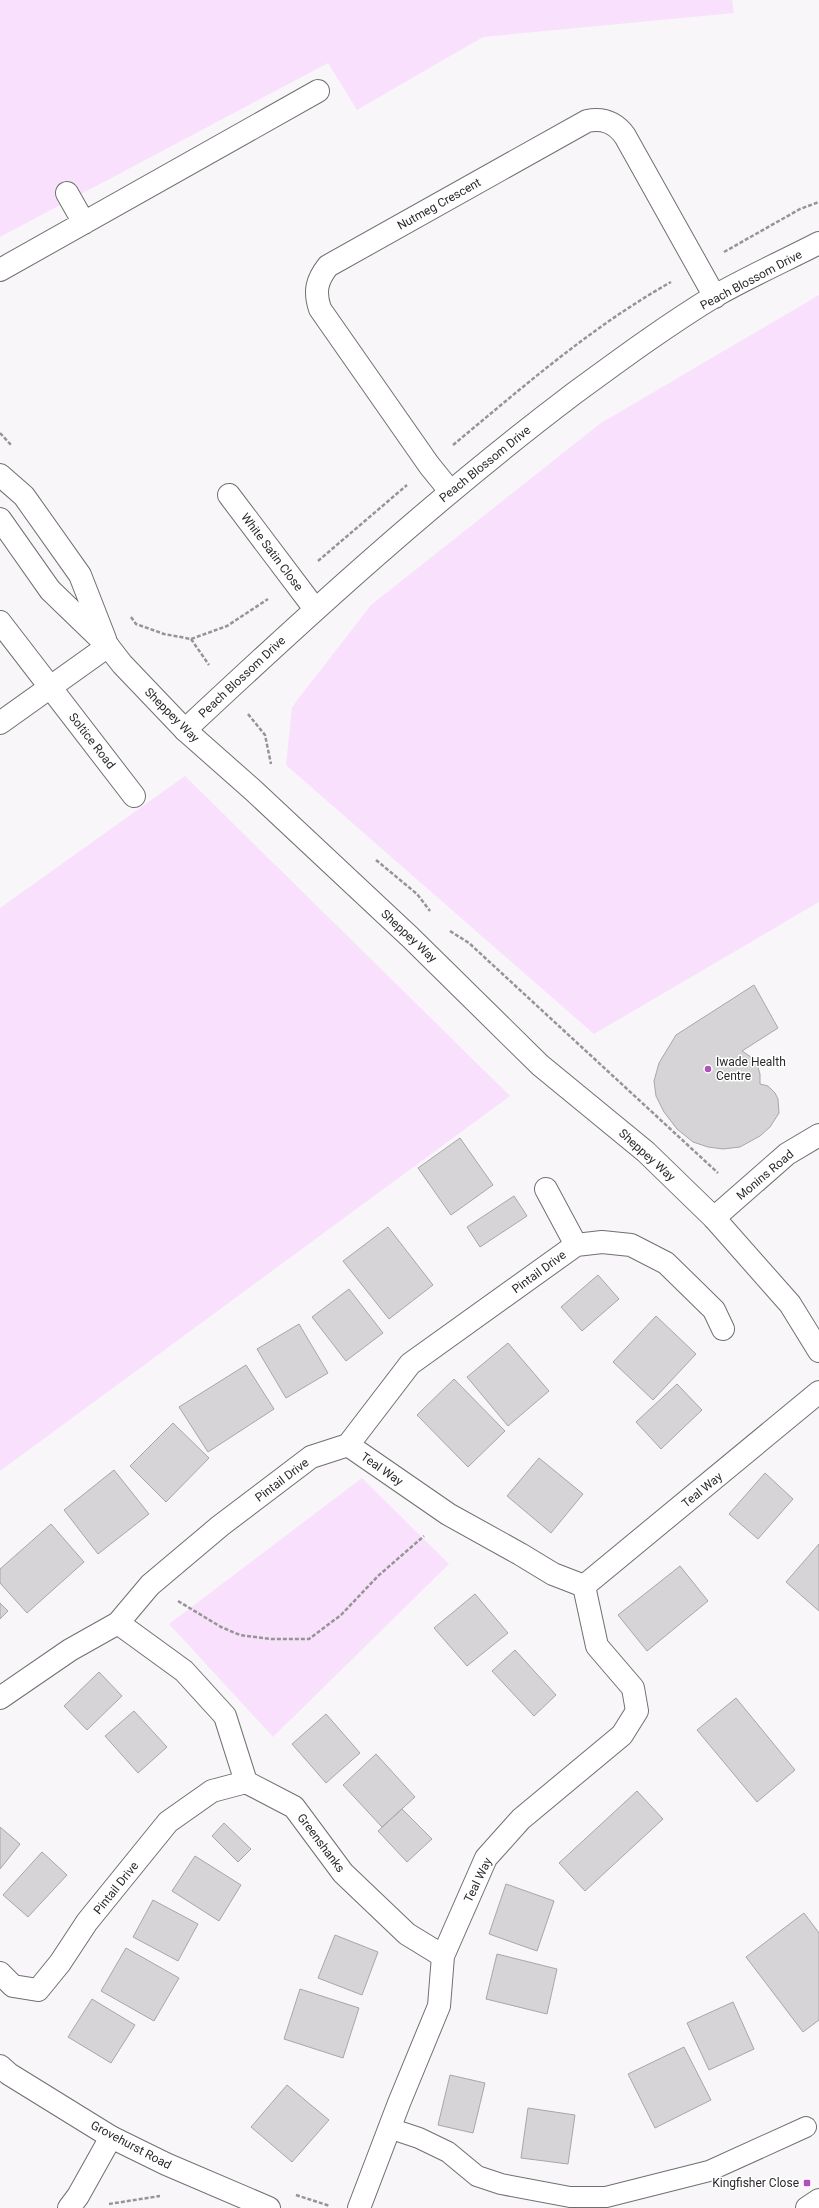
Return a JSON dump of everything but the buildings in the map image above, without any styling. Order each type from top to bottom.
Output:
[{"type":"street","points":[[0,270],[318,91]]},
{"type":"street","name":"Nutmeg Crescent","points":[[450,491],[429,465],[320,309],[316,297],[316,285],[328,266],[587,121],[598,119],[618,127],[625,136],[715,297]]},
{"type":"street","points":[[67,193],[84,223]]},
{"type":"street","name":"Peach Blossom Drive","points":[[185,730],[315,609],[450,491],[524,432],[608,369],[715,297],[819,243]]},
{"type":"street","points":[[0,475],[24,496],[80,575],[108,646],[0,723]]},
{"type":"street","name":"White Satin Close","points":[[229,495],[315,609]]},
{"type":"street","name":"Sheppey Way","points":[[0,519],[50,590],[108,646],[122,664],[185,730],[254,791],[410,937],[540,1065],[646,1152],[714,1218],[790,1304],[819,1351]]},
{"type":"street","name":"Soltice Road","points":[[0,622],[134,796]]},
{"type":"street","name":"Monins Road","points":[[714,1218],[788,1154],[819,1135]]},
{"type":"street","name":"Pintail Drive","points":[[546,1189],[576,1245]]},
{"type":"street","name":"Pintail Drive","points":[[0,1698],[70,1650],[118,1624],[150,1585],[220,1526],[311,1457],[348,1445],[410,1364],[576,1245],[602,1242],[632,1245],[666,1263],[714,1310],[723,1329]]},
{"type":"street","name":"Teal Way","points":[[584,1586],[819,1392]]},
{"type":"street","name":"Teal Way","points":[[348,1445],[448,1514],[553,1574],[584,1586]]},
{"type":"street","name":"Teal Way","points":[[359,2208],[439,2006],[443,1956],[486,1858],[521,1819],[622,1735],[637,1712],[633,1688],[597,1646],[584,1586]]},
{"type":"street","points":[[118,1624],[184,1671],[225,1716],[246,1782]]},
{"type":"street","name":"Pintail Drive","points":[[0,1972],[13,1986],[38,1990],[60,1964],[87,1922],[168,1822],[212,1791],[246,1782]]},
{"type":"street","name":"Greenshanks","points":[[246,1782],[294,1807],[343,1873],[407,1934],[443,1956]]},
{"type":"street","name":"Grovehurst Road","points":[[0,2066],[9,2074],[111,2137],[166,2164],[269,2208]]},
{"type":"street","points":[[74,2202],[111,2137]]},
{"type":"street","points":[[807,2208],[819,2200]]},
{"type":"lane","points":[[390,2128],[419,2138],[448,2152],[477,2176],[501,2184],[570,2197],[606,2197],[709,2171],[806,2127]]},
{"type":"path","points":[[265,735],[272,766]]},
{"type":"path","points":[[372,857],[417,894],[431,912]]},
{"type":"path","points":[[445,928],[469,943],[575,1039],[715,1169],[739,1196]]},
{"type":"path","points":[[150,1585],[221,1628],[240,1635],[271,1639],[309,1639],[341,1615],[378,1576],[448,1514]]},
{"type":"path","points":[[74,2202],[96,2206],[162,2195]]},
{"type":"shaded area","points":[[0,0],[732,0],[734,13],[483,37],[357,110],[328,63],[0,237]]},
{"type":"shaded area","points":[[819,295],[819,902],[594,1034],[286,765],[292,707],[371,605],[601,423]]},
{"type":"shaded area","points":[[185,776],[510,1096],[0,1471],[0,908]]},
{"type":"shaded area","points":[[362,1478],[449,1564],[273,1737],[169,1624]]},
{"type":"place","name":"Iwade Health Centre","points":[[708,1069]]},
{"type":"place","name":"Kingfisher Close","points":[[807,2183]]}]
